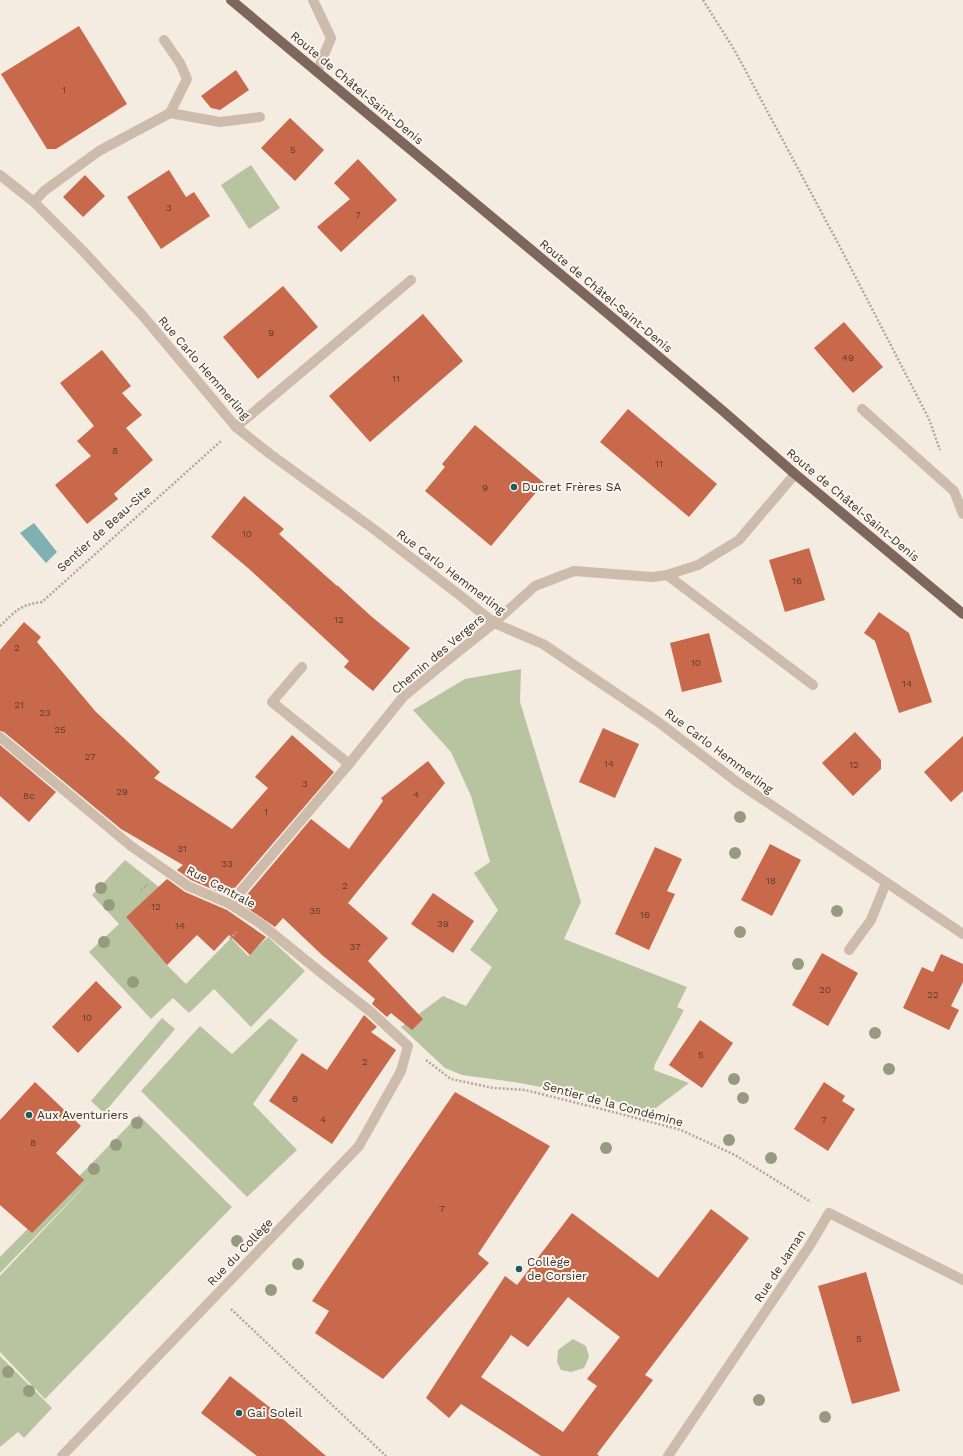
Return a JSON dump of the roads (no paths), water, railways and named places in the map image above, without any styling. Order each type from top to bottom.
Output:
[{"type":"main road","name":"Route de Châtel-Saint-Denis","points":[[231,0],[723,411],[795,474],[963,614]]},
{"type":"street","points":[[313,0],[331,38],[317,72]]},
{"type":"street","points":[[34,202],[44,191],[99,151],[170,113],[187,79],[180,63],[164,40]]},
{"type":"street","points":[[170,113],[220,122],[260,117]]},
{"type":"street","name":"Rue Carlo Hemmerling","points":[[0,175],[34,202],[84,252],[137,310],[236,427],[270,454],[388,540],[494,623],[543,644],[657,721],[737,782],[963,934]]},
{"type":"street","points":[[236,427],[411,280]]},
{"type":"street","points":[[862,409],[954,491],[963,514]]},
{"type":"street","name":"Chemin des Vergers","points":[[230,904],[404,697],[494,623],[535,586],[574,571],[652,577],[668,575],[698,565],[739,540],[795,474]]},
{"type":"street","points":[[668,575],[813,685]]},
{"type":"street","points":[[302,667],[272,702],[349,764]]},
{"type":"street","name":"Rue Centrale","points":[[0,737],[131,846],[188,886],[230,904],[261,924],[371,1012],[408,1046]]},
{"type":"street","points":[[848,950],[871,920],[886,882]]},
{"type":"street","name":"Rue du Collège","points":[[62,1456],[359,1146],[401,1071],[408,1046]]},
{"type":"street","name":"Rue de Jaman","points":[[668,1456],[798,1264],[829,1214],[963,1280]]},
{"type":"water","points":[[34,523],[57,552],[46,563],[20,533]]},
{"type":"place","name":"Ducret Frères SA","points":[[514,487]]},
{"type":"place","name":"Aux Aventuriers","points":[[29,1115]]},
{"type":"place","name":"Collège de Corsier","points":[[519,1269]]},
{"type":"place","name":"Gai Soleil","points":[[239,1413]]}]
